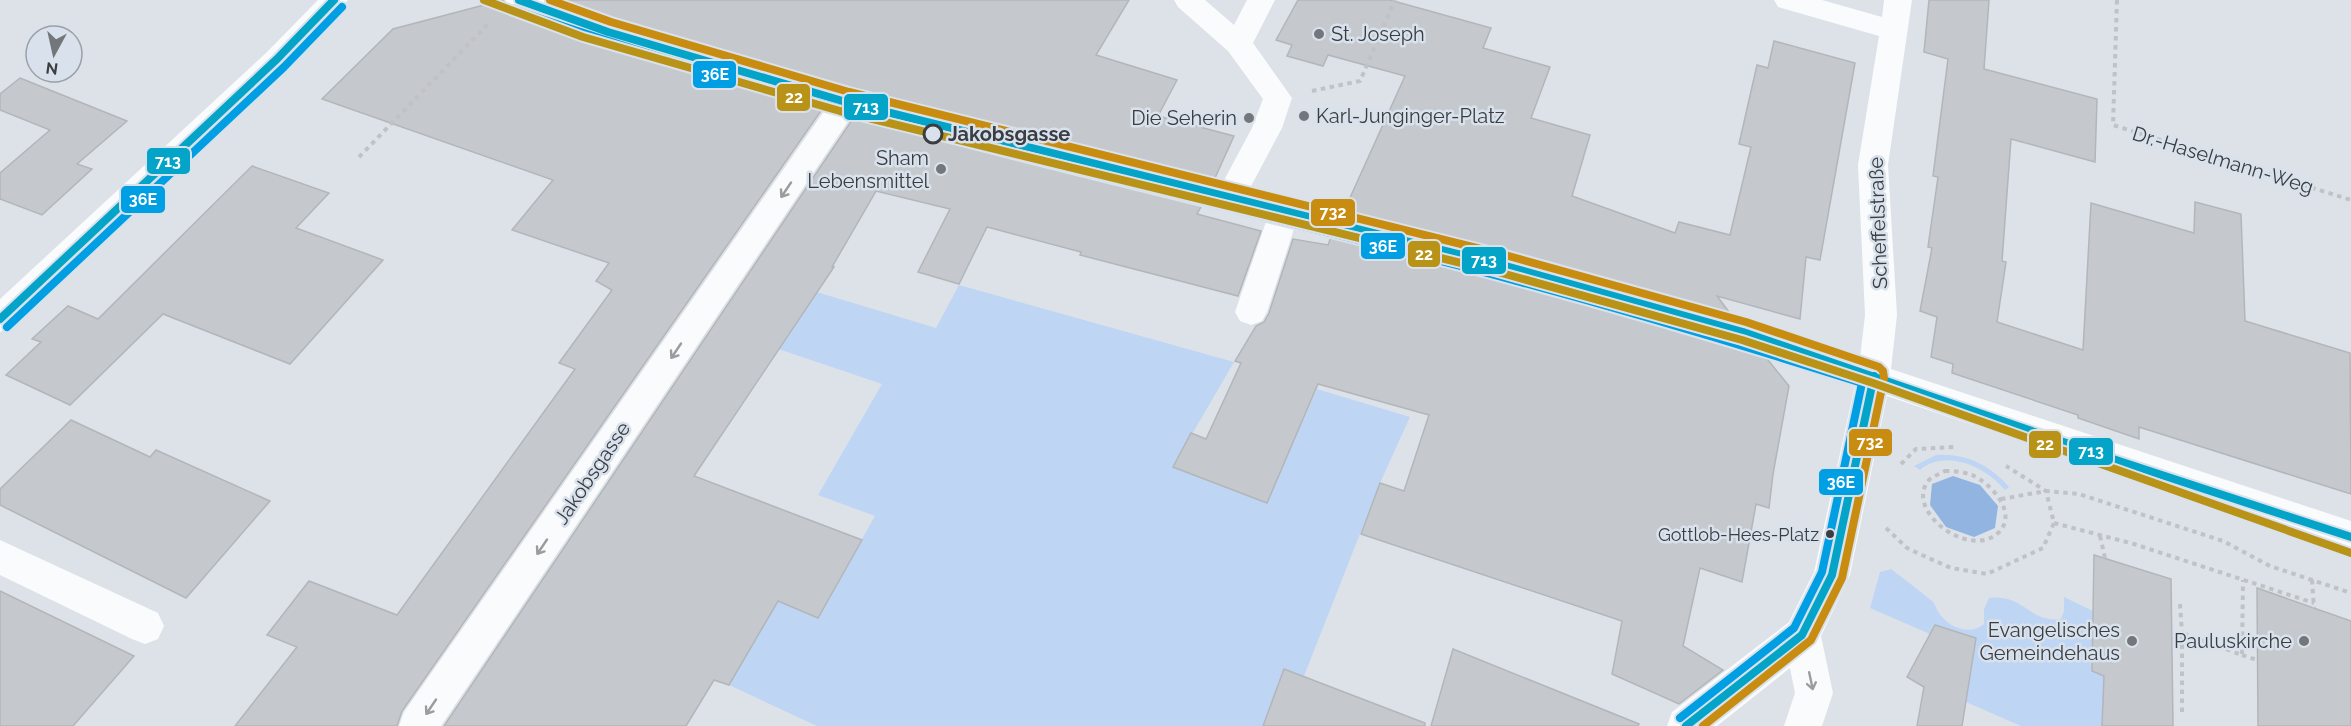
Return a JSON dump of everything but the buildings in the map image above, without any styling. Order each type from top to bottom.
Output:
[{"type":"street","points":[[0,319],[277,59],[334,0]]},
{"type":"street","points":[[519,0],[608,32],[846,102],[1596,290],[1743,332],[2119,461],[2351,537]]},
{"type":"street","points":[[1188,0],[1238,44],[1271,87],[1267,128],[1230,197]]},
{"type":"street","points":[[1238,44],[1261,0]]},
{"type":"street","points":[[1788,0],[1893,30]]},
{"type":"street","name":"Scheffelstraße","points":[[1802,635],[1832,575],[1874,376],[1881,315],[1873,165],[1898,0]]},
{"type":"street","name":"Jakobsgasse","points":[[418,726],[846,102]]},
{"type":"street","points":[[1251,312],[1285,211]]},
{"type":"street","points":[[0,557],[145,626]]},
{"type":"street","points":[[1686,726],[1802,635],[1814,693],[1803,726]]},
{"type":"path","points":[[1271,87],[1360,81],[1395,0]]},
{"type":"path","name":"Dr.-Haselmann-Weg","points":[[2117,0],[2113,126],[2351,200]]},
{"type":"path","points":[[358,157],[493,20]]},
{"type":"path","points":[[1898,467],[1916,449],[1959,447]]},
{"type":"path","points":[[1850,495],[1907,548],[1952,568],[1987,574],[2018,562],[2043,548],[2054,523],[2046,491],[1997,462]]},
{"type":"path","points":[[1957,471],[1982,480],[2001,499],[2005,521],[2002,530],[1984,542],[1971,542],[1946,531],[1935,522],[1923,500],[1923,490],[1927,481],[1935,474],[1957,471]]},
{"type":"path","points":[[2001,499],[2046,491],[2079,494],[2223,542],[2270,566],[2351,593]]},
{"type":"path","points":[[1887,529],[1889,518]]},
{"type":"path","points":[[2054,523],[2243,580],[2314,606],[2312,580]]},
{"type":"path","points":[[2100,536],[2105,558]]},
{"type":"path","points":[[2242,655],[2243,580]]},
{"type":"path","points":[[2180,604],[2182,712]]},
{"type":"path","points":[[2182,633],[2257,660]]},
{"type":"shaded area","points":[[754,273],[936,328],[959,285],[1234,362],[1173,467],[1267,503],[1317,389],[1410,417],[1380,483],[1304,676],[1284,669],[1263,726],[817,726],[729,685],[778,601],[818,617],[875,516],[818,495],[882,384],[716,328]]},
{"type":"shaded area","points":[[1936,455],[1957,456],[1977,462],[1994,472],[2009,487],[2005,490],[1987,474],[1965,463],[1942,461],[1920,470],[1914,466]]},
{"type":"shaded area","points":[[1953,476],[1980,485],[1998,506],[1995,528],[1974,537],[1946,527],[1930,505],[1932,484]]},
{"type":"shaded area","points":[[1891,569],[1932,601],[1948,623],[1960,629],[1978,628],[1984,624],[1984,609],[1989,598],[2011,600],[2041,617],[2050,619],[2061,619],[2064,611],[2064,597],[2093,611],[2092,671],[2104,676],[2102,726],[2021,726],[1966,702],[1976,638],[1935,625],[1930,634],[1870,608],[1880,572]]},
{"type":"transit line","name":"713","points":[[0,319],[277,59],[334,0]]},
{"type":"transit line","name":"22","points":[[484,0],[583,37],[840,111],[1498,272],[1742,340],[1873,383],[2351,553]]},
{"type":"transit line","name":"713","points":[[519,0],[608,32],[846,102],[1502,265],[1743,332],[2119,461],[2351,537]]},
{"type":"transit line","name":"732","points":[[550,0],[611,22],[849,92],[1505,255],[1746,322],[1879,367],[1883,371],[1884,378],[1842,578],[1811,640],[1703,726]]},
{"type":"transit line","name":"36E","points":[[7,327],[284,67],[342,7]]},
{"type":"transit line","name":"36E","points":[[515,10],[718,76],[855,114],[1564,293],[1664,321],[1862,383],[1822,572],[1794,628],[1680,718]]},
{"type":"transit line","name":"713","points":[[1686,726],[1802,635],[1832,575],[1874,376]]},
{"type":"place","name":"St. Joseph","points":[[1319,34]]},
{"type":"place","name":"Karl-Junginger-Platz","points":[[1304,116]]},
{"type":"place","name":"Die Seherin","points":[[1249,118]]},
{"type":"place","name":"Jakobsgasse","points":[[933,134]]},
{"type":"place","name":"Sham Lebensmittel","points":[[941,169]]},
{"type":"place","name":"Gottlob-Hees-Platz","points":[[1830,534]]},
{"type":"place","name":"Evangelisches Gemeindehaus","points":[[2132,641]]},
{"type":"place","name":"Pauluskirche","points":[[2304,641]]}]
